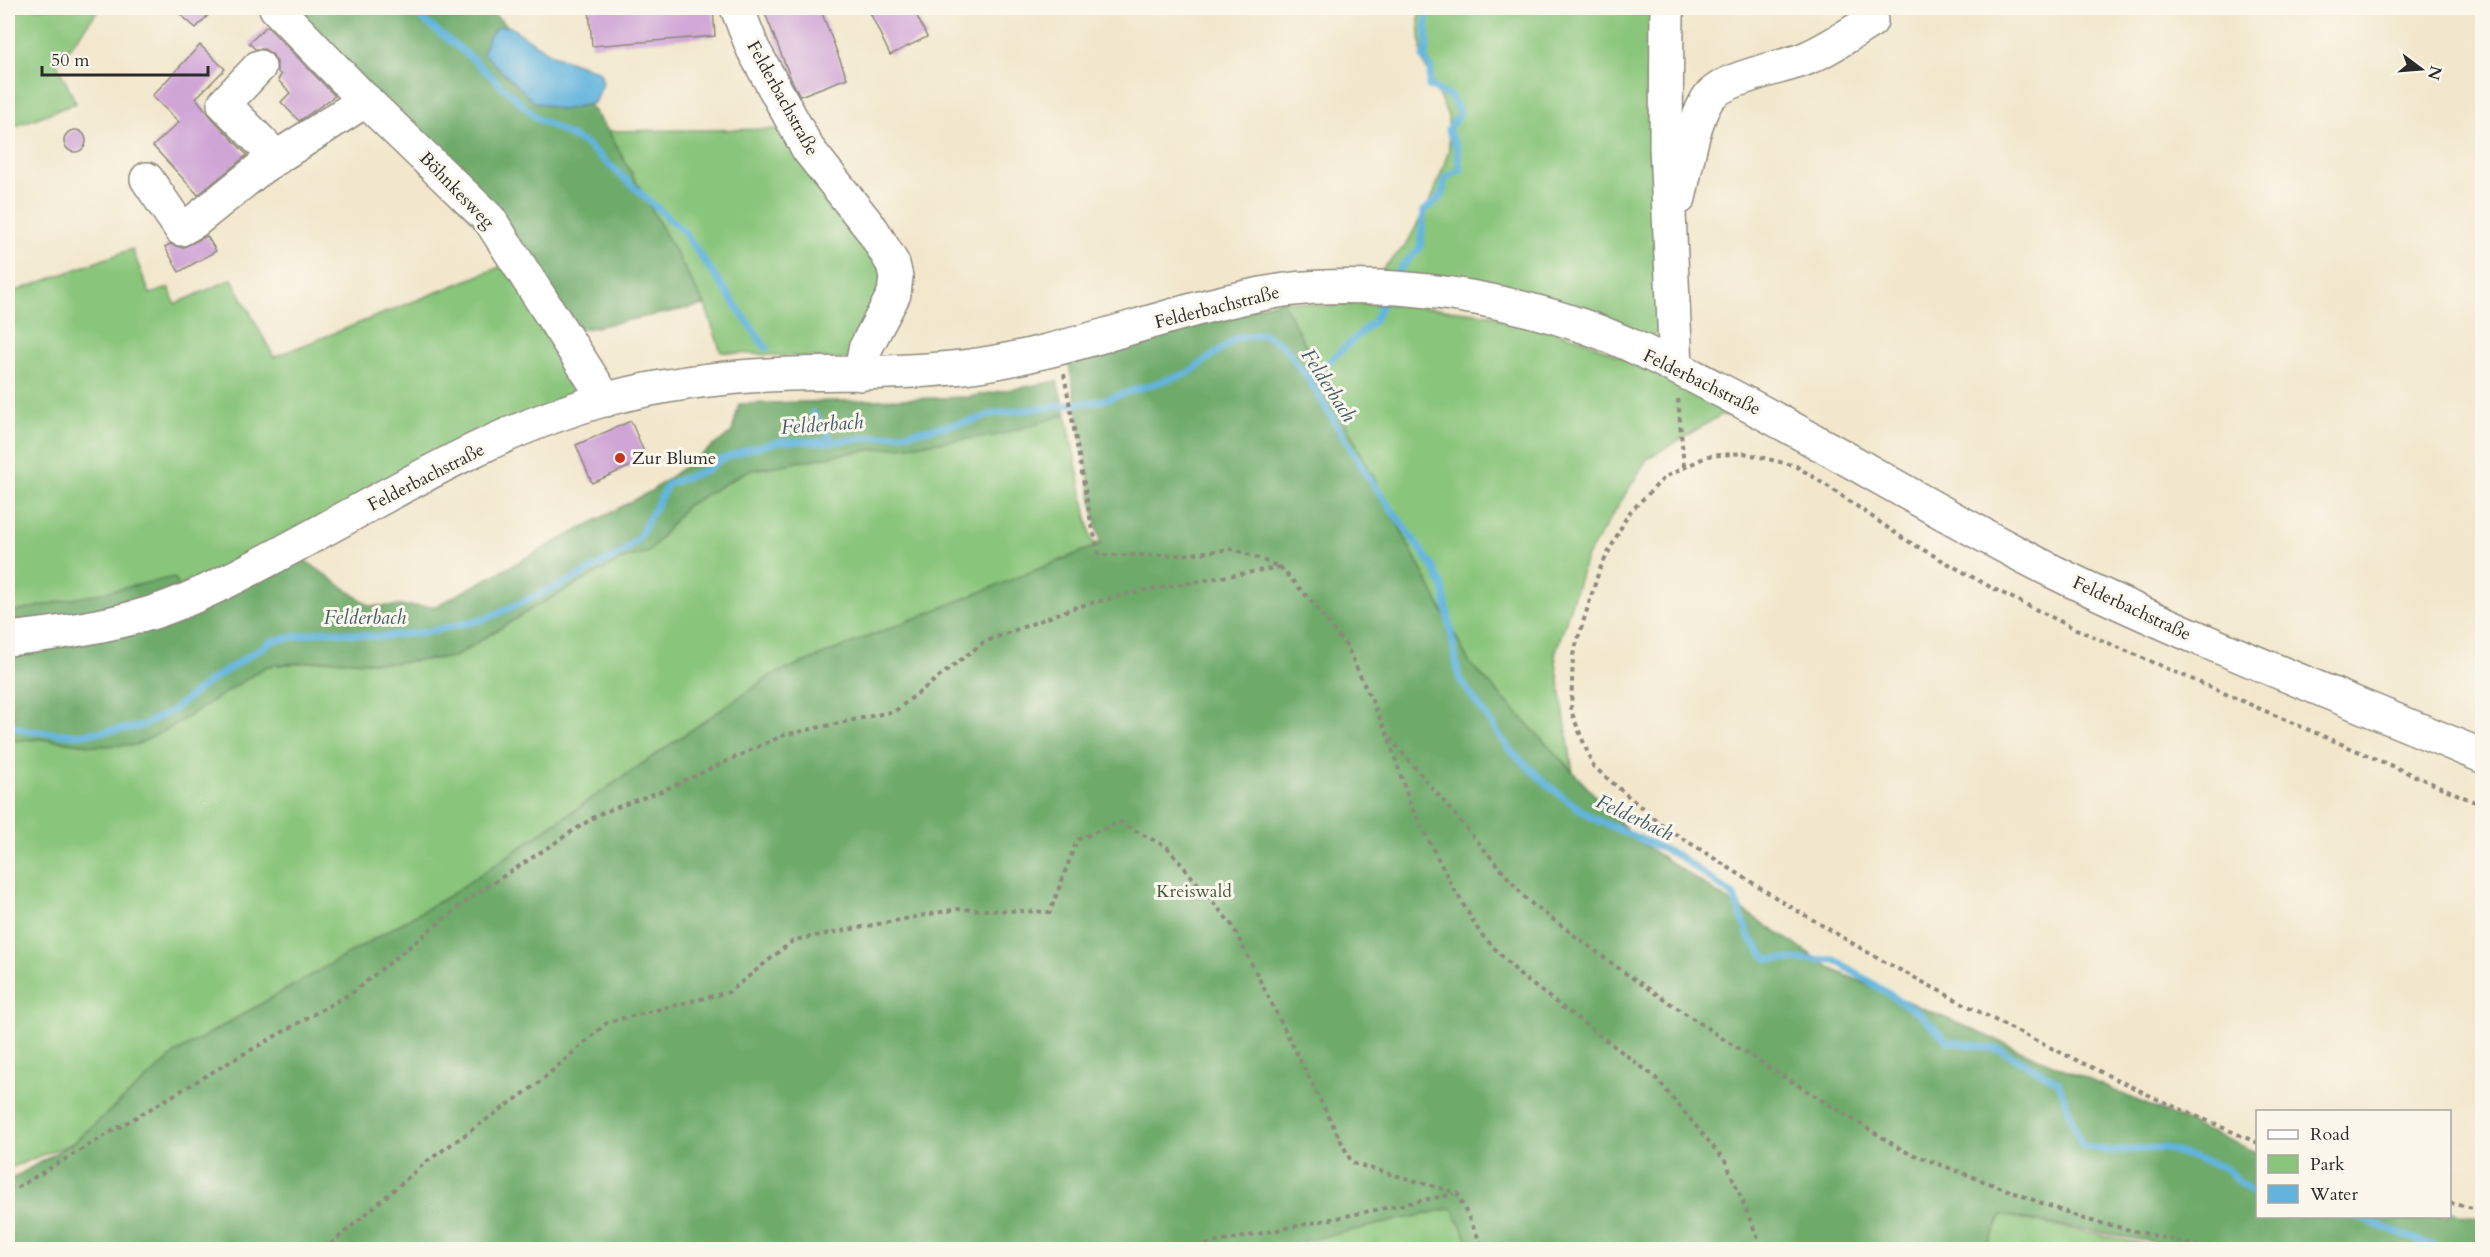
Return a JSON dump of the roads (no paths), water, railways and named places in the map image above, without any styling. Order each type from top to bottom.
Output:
[{"type":"street","name":"Böhnkesweg","points":[[276,8],[366,100],[490,220],[606,399]]},
{"type":"street","name":"Felderbachstraße","points":[[737,8],[753,49],[808,149],[873,231],[893,264],[896,277],[894,294],[865,349],[861,374]]},
{"type":"street","points":[[1667,8],[1666,147],[1676,367]]},
{"type":"street","points":[[1669,237],[1694,137],[1707,98],[1726,86],[1764,69],[1808,58],[1871,21],[1868,8]]},
{"type":"street","points":[[259,67],[224,104],[277,158]]},
{"type":"street","points":[[147,179],[181,229],[195,221],[277,158],[366,100]]},
{"type":"street","name":"Felderbachstraße","points":[[8,639],[63,633],[154,612],[245,572],[444,464],[525,428],[606,399],[732,378],[785,374],[861,374],[978,364],[1060,348],[1216,304],[1289,290],[1377,287],[1486,299],[1589,328],[1676,367],[1767,413],[2052,571],[2260,666],[2482,756]]},
{"type":"water","points":[[509,26],[552,55],[600,72],[603,84],[594,103],[563,110],[534,102],[483,53],[488,38],[497,27]]},
{"type":"waterway","points":[[408,8],[468,55],[538,119],[586,144],[683,231],[766,348]]},
{"type":"waterway","points":[[1395,278],[1402,266],[1420,248],[1424,211],[1442,196],[1445,178],[1460,170],[1457,147],[1448,130],[1460,113],[1451,97],[1429,86],[1431,68],[1423,57],[1427,50],[1426,8]]},
{"type":"waterway","points":[[1309,380],[1374,321],[1386,296]]},
{"type":"waterway","name":"Felderbach","points":[[8,724],[26,731],[76,735],[139,727],[170,712],[207,683],[272,641],[326,631],[380,637],[427,632],[485,619],[567,582],[622,553],[638,539],[668,484],[704,471],[720,460],[749,449],[782,441],[833,442],[909,433],[972,421],[993,414],[1100,401],[1188,373],[1237,338],[1263,334],[1283,345],[1309,380],[1367,475],[1433,567],[1443,587],[1459,678],[1509,749],[1550,787],[1592,818],[1679,856],[1734,896],[1749,937],[1767,959],[1835,960],[1920,1014],[1947,1041],[2001,1050],[2058,1082],[2082,1146],[2110,1151],[2164,1148],[2225,1168],[2256,1196]]},
{"type":"waterway","points":[[813,413],[833,442]]},
{"type":"waterway","name":"Felderbach","points":[[2359,1218],[2444,1250]]},
{"type":"place","name":"Zur Blume","points":[[620,458]]},
{"type":"park label","name":"Kreiswald","points":[[1194,891]]}]
